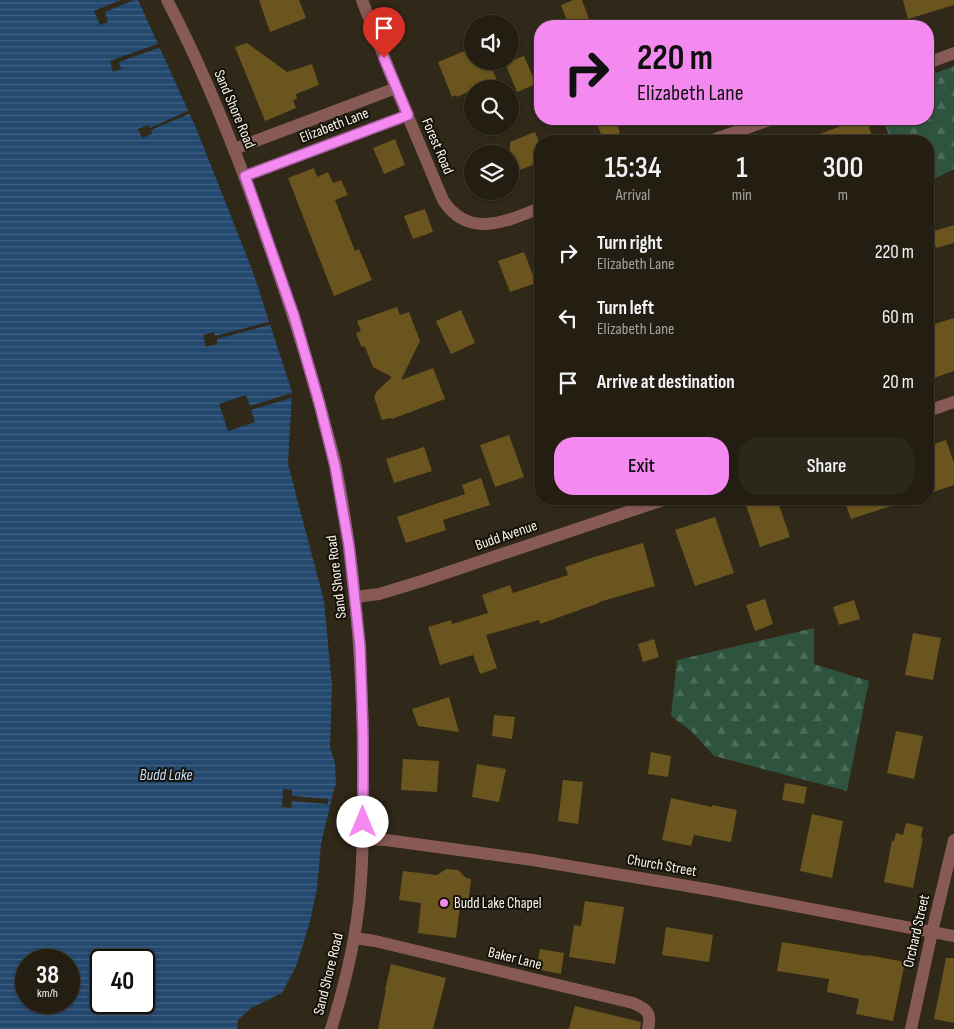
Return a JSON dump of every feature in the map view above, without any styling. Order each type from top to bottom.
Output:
[{"type":"street","name":"Sand Shore Road","points":[[167,0],[197,62],[245,176],[294,316],[319,402],[337,474],[349,546],[360,646],[362,687],[363,839],[360,896],[354,938],[331,1029]]},
{"type":"street","points":[[362,0],[408,115]]},
{"type":"street","points":[[934,61],[954,53]]},
{"type":"street","name":"Elizabeth Lane","points":[[234,149],[396,88]]},
{"type":"street","name":"Elizabeth Lane","points":[[245,176],[408,115]]},
{"type":"street","name":"Forest Road","points":[[408,115],[443,200],[456,216],[473,223],[486,224],[514,219],[534,211]]},
{"type":"street","points":[[727,135],[755,125]]},
{"type":"street","points":[[934,409],[954,402]]},
{"type":"street","name":"Budd Avenue","points":[[355,597],[380,594],[422,581],[648,505]]},
{"type":"street","name":"Church Street","points":[[363,839],[386,840],[542,862],[711,890],[954,936]]},
{"type":"street","name":"Orchard Street","points":[[911,1029],[954,840]]},
{"type":"street","name":"Baker Lane","points":[[354,938],[375,941],[633,1003],[643,1008],[648,1014],[650,1020],[648,1029]]},
{"type":"green space","points":[[954,66],[954,169],[934,179],[934,135],[889,135],[885,125],[934,125],[934,74]]},
{"type":"green space","points":[[814,628],[814,664],[869,681],[847,791],[714,756],[692,732],[671,716],[677,660]]},
{"type":"water","name":"Budd Lake","points":[[0,0],[138,0],[196,128],[253,272],[292,392],[288,464],[324,601],[332,685],[330,747],[335,764],[336,784],[321,844],[317,889],[297,964],[282,993],[251,1008],[238,1020],[237,1029],[0,1029]]},
{"type":"pier","points":[[121,0],[134,0],[105,12],[108,22],[100,25],[94,11]]},
{"type":"pier","points":[[160,43],[161,47],[119,62],[121,69],[113,72],[110,61]]},
{"type":"pier","points":[[190,110],[191,113],[151,130],[152,134],[142,138],[138,129],[148,125],[150,128]]},
{"type":"pier","points":[[272,321],[273,324],[217,339],[217,344],[206,347],[203,335],[214,332],[215,336]]},
{"type":"pier","points":[[295,392],[294,397],[251,410],[255,422],[228,431],[219,404],[246,395],[250,406]]},
{"type":"pier","points":[[283,789],[292,790],[292,796],[328,799],[328,804],[292,801],[291,808],[282,807]]},
{"type":"building","points":[[259,0],[299,0],[306,18],[270,32]]},
{"type":"building","points":[[573,0],[582,0],[589,19],[567,20],[561,5]]},
{"type":"building","points":[[903,0],[954,0],[954,5],[908,19]]},
{"type":"building","points":[[247,43],[287,72],[312,64],[319,85],[296,94],[297,99],[293,100],[296,108],[265,121],[235,47]]},
{"type":"building","points":[[464,51],[464,70],[493,70],[497,80],[464,80],[464,94],[452,97],[438,62]]},
{"type":"building","points":[[524,56],[534,79],[534,85],[519,91],[519,80],[512,80],[508,70],[519,70],[519,58]]},
{"type":"building","points":[[597,125],[617,125],[620,133],[614,135],[601,135]]},
{"type":"building","points":[[844,125],[868,125],[872,135],[817,135]]},
{"type":"building","points":[[535,132],[534,164],[519,170],[519,145],[510,145],[510,142]]},
{"type":"building","points":[[395,139],[405,165],[384,174],[373,148]]},
{"type":"building","points":[[314,168],[317,177],[328,172],[333,183],[341,180],[348,195],[335,200],[355,251],[359,249],[372,280],[334,296],[288,178]]},
{"type":"building","points":[[425,209],[433,232],[413,239],[404,216]]},
{"type":"building","points":[[954,225],[954,243],[936,248],[934,231]]},
{"type":"building","points":[[524,252],[534,278],[534,284],[510,292],[498,261]]},
{"type":"building","points":[[397,307],[400,315],[409,312],[420,341],[401,380],[433,368],[445,399],[392,419],[382,420],[374,397],[377,391],[392,377],[373,367],[365,347],[361,346],[356,333],[361,331],[357,321]]},
{"type":"building","points":[[461,310],[475,343],[451,354],[436,321]]},
{"type":"building","points":[[954,318],[954,371],[934,378],[934,324]]},
{"type":"building","points":[[509,435],[524,477],[495,487],[480,445]]},
{"type":"building","points":[[946,440],[954,463],[954,485],[934,492],[934,444]]},
{"type":"building","points":[[424,447],[432,471],[394,483],[386,459]]},
{"type":"building","points":[[481,478],[490,505],[443,520],[446,530],[406,543],[397,517],[465,494],[462,485]]},
{"type":"building","points":[[746,505],[779,505],[790,537],[760,547]]},
{"type":"building","points":[[846,505],[894,505],[851,519]]},
{"type":"building","points":[[715,517],[734,573],[695,586],[675,530]]},
{"type":"building","points":[[643,543],[655,586],[599,602],[540,624],[539,620],[486,635],[497,668],[480,674],[473,655],[440,665],[428,627],[451,620],[452,624],[488,613],[482,595],[510,585],[513,593],[568,575],[565,567]]},
{"type":"building","points":[[765,599],[773,624],[755,631],[746,605]]},
{"type":"building","points":[[854,600],[860,619],[839,625],[833,607]]},
{"type":"building","points":[[913,633],[941,638],[933,680],[905,675]]},
{"type":"building","points":[[654,639],[659,657],[643,662],[638,644]]},
{"type":"building","points":[[449,697],[459,732],[418,726],[412,709]]},
{"type":"building","points":[[494,715],[515,717],[512,739],[492,736]]},
{"type":"building","points":[[896,731],[923,736],[914,779],[887,773]]},
{"type":"building","points":[[651,752],[671,756],[668,777],[648,774]]},
{"type":"building","points":[[403,759],[439,761],[437,792],[401,790]]},
{"type":"building","points":[[477,764],[506,769],[499,802],[472,797]]},
{"type":"building","points":[[563,780],[583,782],[578,824],[558,821]]},
{"type":"building","points":[[785,783],[807,787],[804,804],[782,800]]},
{"type":"building","points":[[671,798],[712,807],[712,805],[737,810],[731,842],[694,835],[691,846],[662,840]]},
{"type":"building","points":[[812,814],[843,821],[832,878],[800,871]]},
{"type":"building","points":[[906,823],[923,827],[921,838],[923,838],[913,888],[884,882],[892,841],[894,841],[896,833],[903,835]]},
{"type":"building","name":"Budd Lake Chapel","points":[[446,869],[458,870],[466,878],[471,879],[468,907],[460,907],[456,938],[418,933],[421,903],[399,900],[403,871],[437,875]]},
{"type":"building","points":[[585,901],[624,907],[615,964],[569,957],[574,925],[581,926]]},
{"type":"building","points":[[666,927],[713,935],[709,962],[662,955]]},
{"type":"building","points":[[782,942],[905,962],[893,1021],[856,1014],[859,999],[827,992],[829,979],[777,971]]},
{"type":"building","points":[[540,949],[564,953],[561,974],[536,969]]},
{"type":"building","points":[[946,958],[954,958],[954,1023],[934,1019]]},
{"type":"building","points":[[391,964],[446,978],[433,1029],[378,1029]]},
{"type":"building","points":[[575,1006],[641,1022],[640,1029],[569,1029]]},
{"type":"place","name":"Budd Lake Chapel","points":[[444,903]]},
{"type":"route","points":[[363,822],[360,646],[349,546],[335,466],[294,316],[245,176],[408,115],[384,58]]}]
